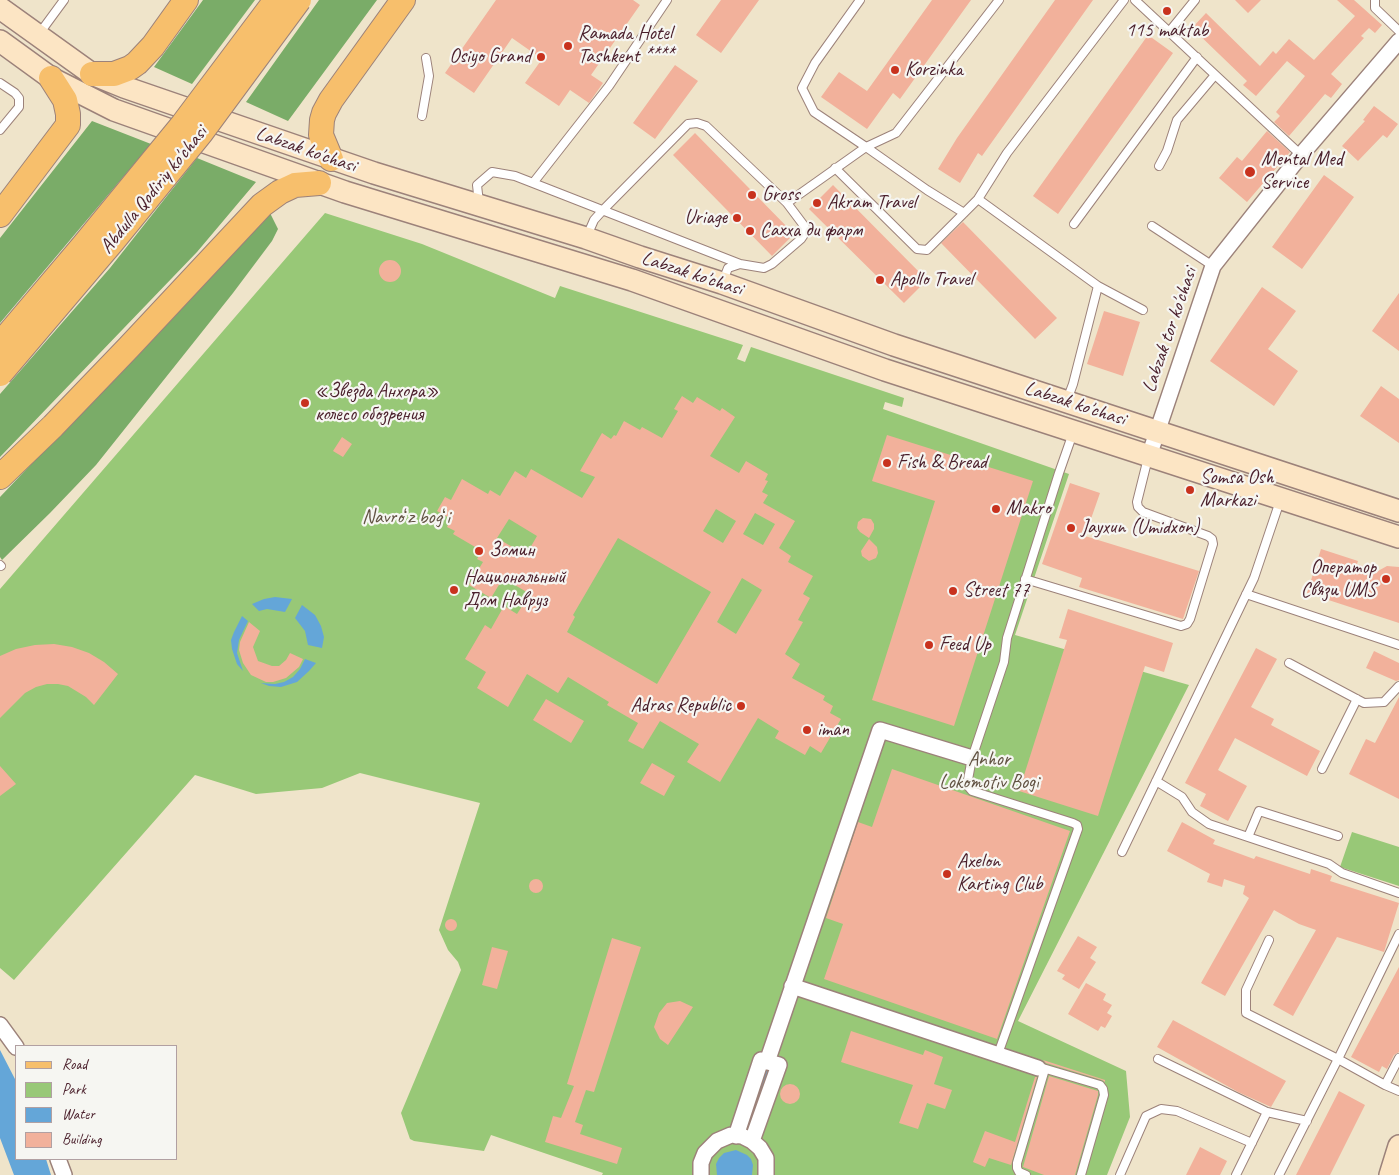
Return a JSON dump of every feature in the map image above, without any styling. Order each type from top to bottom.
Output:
[{"type":"main road","points":[[92,74],[114,74],[130,68],[153,46],[186,0]]},
{"type":"main road","name":"Abdulla Qodiriy ko'chasi","points":[[0,344],[182,124],[276,0]]},
{"type":"main road","name":"Abdulla Qodiriy ko'chasi","points":[[0,374],[113,241],[201,133],[299,0]]},
{"type":"main road","points":[[331,159],[321,135],[324,113],[331,100],[403,0]]},
{"type":"main road","name":"Labzak ko'chasi","points":[[0,8],[92,74],[124,87],[331,159],[586,238],[722,283],[894,345],[1399,511]]},
{"type":"main road","name":"Labzak ko'chasi","points":[[0,41],[51,78],[114,110],[320,184],[632,280],[886,370],[1399,538]]},
{"type":"main road","points":[[0,215],[68,125],[65,100],[51,78]]},
{"type":"main road","points":[[0,478],[129,347],[262,205],[280,192],[295,185],[320,184]]},
{"type":"main road","points":[[632,280],[640,257]]},
{"type":"main road","points":[[886,370],[894,345]]},
{"type":"main road","points":[[1390,1175],[1399,1146]]},
{"type":"street","name":"Labzak tor ko'chasi","points":[[1148,456],[1213,266],[1301,155],[1399,41]]},
{"type":"street","points":[[767,1062],[880,730],[972,758]]},
{"type":"street","points":[[792,986],[1042,1068]]},
{"type":"street","points":[[0,1025],[15,1046]]},
{"type":"street","points":[[736,1136],[761,1060],[779,1065],[752,1141]]},
{"type":"street","points":[[701,1175],[701,1163],[704,1153],[712,1144],[721,1138],[736,1136],[742,1136],[760,1148],[766,1158],[766,1175]]},
{"type":"street","points":[[58,1160],[64,1175]]},
{"type":"lane","points":[[38,36],[64,0]]},
{"type":"lane","points":[[533,183],[608,86],[667,0]]},
{"type":"lane","points":[[860,0],[814,63],[802,88],[814,112],[927,190],[964,213]]},
{"type":"lane","points":[[787,203],[866,147],[896,133],[999,0]]},
{"type":"lane","points":[[835,168],[917,249],[926,250],[978,199],[1007,153],[1124,0]]},
{"type":"lane","points":[[1135,0],[1301,155]]},
{"type":"lane","points":[[1169,32],[1196,0]]},
{"type":"lane","points":[[1375,0],[1375,8],[1399,32]]},
{"type":"lane","points":[[1074,224],[1197,57]]},
{"type":"lane","points":[[422,116],[429,76],[426,58]]},
{"type":"lane","points":[[1159,166],[1167,151],[1177,120],[1215,75]]},
{"type":"lane","points":[[0,82],[19,98],[19,107],[0,130]]},
{"type":"lane","points":[[480,205],[477,185],[492,172],[514,176],[603,210],[740,264],[764,268],[772,264],[801,239],[805,233],[805,226],[787,203],[706,126],[697,123],[688,124],[603,210],[594,220],[586,238]]},
{"type":"lane","points":[[978,199],[1098,286],[1142,310]]},
{"type":"lane","points":[[1152,226],[1213,266]]},
{"type":"lane","points":[[722,283],[728,268],[740,264]]},
{"type":"lane","points":[[1066,401],[1073,384],[1098,286]]},
{"type":"lane","points":[[999,1053],[1078,829],[1077,825],[1073,823],[972,791],[967,785],[972,758],[1004,662],[1007,638],[1059,473],[1074,432]]},
{"type":"lane","points":[[1025,579],[1181,626],[1187,624],[1213,544],[1208,536],[1143,512],[1138,507],[1137,502],[1148,456]]},
{"type":"lane","points":[[1122,852],[1254,578],[1280,499]]},
{"type":"lane","points":[[1246,594],[1399,645]]},
{"type":"lane","points":[[1289,663],[1364,703],[1384,702],[1399,686]]},
{"type":"lane","points":[[1322,769],[1357,699]]},
{"type":"lane","points":[[1156,781],[1182,797],[1192,812],[1209,824],[1329,864],[1342,873],[1399,893]]},
{"type":"lane","points":[[1248,837],[1259,811],[1338,836]]},
{"type":"lane","points":[[1279,1175],[1399,934]]},
{"type":"lane","points":[[1269,940],[1246,990],[1246,1013],[1338,1059],[1384,1086],[1399,1091]]},
{"type":"lane","points":[[1384,1086],[1399,1058]]},
{"type":"lane","points":[[1158,1059],[1267,1112],[1307,1121]]},
{"type":"lane","points":[[1026,1175],[1019,1172],[1016,1168],[1042,1068],[1100,1086],[1103,1089],[1104,1094],[1081,1175]]},
{"type":"lane","points":[[1120,1175],[1146,1116],[1161,1110],[1177,1111],[1252,1143]]},
{"type":"lane","points":[[1236,1175],[1267,1112]]},
{"type":"green space","points":[[203,0],[255,0],[192,84],[154,67]]},
{"type":"green space","points":[[319,0],[377,0],[288,121],[246,102]]},
{"type":"green space","points":[[92,121],[151,144],[0,323],[0,238]]},
{"type":"green space","points":[[197,158],[256,182],[197,252],[0,457],[0,394],[110,268]]},
{"type":"green space","points":[[270,213],[278,229],[272,241],[233,293],[96,465],[2,560],[0,557],[0,497]]},
{"type":"green space","name":"Navroʻz bogʻi","points":[[325,213],[422,244],[555,298],[560,286],[743,345],[737,359],[745,362],[751,347],[904,398],[902,407],[885,402],[883,409],[1069,474],[1015,635],[1189,685],[1018,1021],[1126,1071],[1130,1117],[1107,1175],[602,1175],[603,1173],[491,1135],[484,1151],[410,1139],[401,1113],[461,970],[458,962],[448,950],[439,930],[480,803],[360,773],[322,788],[256,794],[195,775],[14,980],[0,968],[0,589]]},
{"type":"green space","points":[[1352,832],[1399,847],[1399,886],[1340,867]]},
{"type":"water","points":[[275,597],[292,599],[285,612],[267,609],[259,611],[252,604],[264,599]]},
{"type":"water","points":[[302,605],[315,615],[321,626],[324,637],[322,648],[308,645],[305,631],[295,618]]},
{"type":"water","points":[[242,616],[248,621],[239,640],[237,653],[243,671],[237,664],[231,640]]},
{"type":"water","points":[[305,659],[316,663],[297,682],[281,687],[261,683],[275,684],[284,682],[293,677]]},
{"type":"water","points":[[0,1050],[15,1079],[15,1160],[46,1160],[51,1175],[14,1175],[0,1138]]},
{"type":"water","points":[[765,1067],[770,1069],[754,1118],[749,1116]]},
{"type":"water","points":[[736,1150],[751,1159],[753,1165],[752,1175],[717,1175],[716,1164],[719,1158],[724,1153]]},
{"type":"building","name":"Ramada Hotel Tashkent ****","points":[[496,0],[633,0],[640,5],[591,75],[603,83],[589,103],[570,90],[559,106],[525,83],[542,59],[512,38],[474,93],[445,73]]},
{"type":"building","points":[[721,0],[759,0],[721,53],[696,35]]},
{"type":"building","points":[[932,0],[971,0],[900,99],[893,93],[867,129],[821,97],[839,72],[867,91]]},
{"type":"building","points":[[1055,0],[1093,0],[982,156],[978,153],[960,183],[938,169],[957,138]]},
{"type":"building","points":[[1235,0],[1261,0],[1248,13]]},
{"type":"building","points":[[1337,0],[1354,0],[1382,25],[1375,33],[1369,28],[1361,36],[1364,38],[1331,74],[1342,84],[1331,98],[1325,94],[1289,136],[1274,122],[1280,116],[1276,112],[1305,76],[1287,61],[1256,96],[1243,85],[1247,81],[1192,28],[1206,13],[1260,66],[1273,51],[1276,54],[1289,39],[1314,60],[1355,16]]},
{"type":"building","points":[[1148,35],[1173,53],[1058,214],[1033,196]]},
{"type":"building","points":[[675,65],[698,81],[655,139],[633,123]]},
{"type":"building","points":[[1374,106],[1398,124],[1387,138],[1383,135],[1358,161],[1342,146],[1365,121],[1363,120]]},
{"type":"building","points":[[1267,131],[1290,152],[1247,202],[1219,178],[1237,157],[1242,161]]},
{"type":"building","points":[[695,133],[794,234],[772,256],[673,155]]},
{"type":"building","points":[[1324,175],[1354,197],[1302,269],[1272,247]]},
{"type":"building","points":[[833,185],[927,280],[904,303],[809,209]]},
{"type":"building","points":[[963,222],[1057,318],[1035,339],[941,243]]},
{"type":"building","points":[[390,260],[398,263],[401,271],[398,279],[390,282],[382,279],[379,271],[382,263]]},
{"type":"building","points":[[1262,287],[1296,311],[1268,349],[1298,371],[1274,406],[1210,361]]},
{"type":"building","points":[[1399,293],[1399,351],[1372,331]]},
{"type":"building","points":[[1104,311],[1140,322],[1123,376],[1087,364]]},
{"type":"building","points":[[1381,386],[1399,399],[1399,443],[1360,416]]},
{"type":"building","points":[[682,396],[693,403],[697,397],[720,411],[722,408],[735,417],[710,456],[739,473],[746,461],[768,474],[765,480],[768,481],[762,492],[768,495],[763,503],[795,521],[779,548],[791,556],[788,562],[813,576],[803,594],[810,598],[798,620],[803,622],[785,654],[800,664],[792,678],[825,696],[823,700],[833,706],[830,713],[841,719],[821,753],[810,746],[805,755],[775,738],[779,731],[758,718],[720,782],[687,762],[699,744],[660,721],[643,749],[628,741],[638,723],[607,705],[609,702],[568,677],[558,693],[527,674],[508,707],[477,688],[486,672],[465,659],[485,625],[491,629],[504,606],[517,614],[530,594],[503,578],[491,598],[469,585],[483,562],[477,559],[482,551],[453,534],[455,531],[447,527],[451,519],[437,511],[445,497],[451,500],[462,479],[488,494],[490,490],[500,496],[515,471],[526,478],[531,469],[582,498],[595,477],[580,471],[602,433],[611,439],[614,435],[616,436],[624,421],[640,430],[642,427],[662,438],[678,411],[674,409]],"holes":[[[716,509],[736,521],[723,543],[703,531]],[[755,513],[775,524],[763,545],[743,534]],[[509,519],[537,536],[526,555],[497,538]],[[618,538],[711,592],[657,684],[567,632],[575,617],[573,615]],[[742,578],[762,590],[736,634],[717,622]]]},
{"type":"building","points":[[887,435],[1033,481],[954,726],[872,700],[935,501],[872,481]]},
{"type":"building","points":[[342,437],[352,444],[343,457],[333,451]]},
{"type":"building","points":[[1070,483],[1100,493],[1085,536],[1199,571],[1183,619],[1079,587],[1082,578],[1042,564]]},
{"type":"building","points":[[863,518],[871,519],[874,524],[874,529],[869,538],[857,528],[858,522]]},
{"type":"building","points":[[869,539],[877,547],[878,553],[876,558],[869,561],[862,556],[861,551]]},
{"type":"building","points":[[1321,549],[1358,561],[1357,564],[1378,571],[1387,566],[1399,567],[1399,623],[1307,593]]},
{"type":"building","points":[[1068,609],[1173,643],[1164,672],[1145,666],[1098,816],[1019,791],[1067,640],[1059,638]]},
{"type":"building","points":[[249,622],[260,631],[253,647],[258,661],[272,666],[279,666],[290,653],[303,659],[299,667],[286,678],[273,682],[266,682],[251,675],[243,663],[239,650],[240,642]]},
{"type":"building","points":[[54,644],[72,647],[89,653],[104,662],[118,674],[94,705],[86,697],[68,686],[47,684],[25,693],[0,718],[0,656],[16,649]]},
{"type":"building","points":[[1256,648],[1277,659],[1251,707],[1274,719],[1271,725],[1320,751],[1307,776],[1235,738],[1218,770],[1247,786],[1228,821],[1200,806],[1206,794],[1185,783]]},
{"type":"building","points":[[1374,651],[1399,663],[1399,680],[1396,681],[1366,668]]},
{"type":"building","points":[[1399,697],[1399,799],[1349,774],[1366,739],[1375,743]]},
{"type":"building","points":[[546,699],[584,721],[571,743],[533,720]]},
{"type":"building","points":[[652,763],[675,776],[664,796],[640,783]]},
{"type":"building","points":[[0,766],[16,784],[0,796]]},
{"type":"building","name":"Axelon Karting Club","points":[[892,769],[1070,831],[997,1039],[824,979],[843,924],[826,918],[858,822],[872,827]]},
{"type":"building","points":[[1182,822],[1215,840],[1213,844],[1254,859],[1256,856],[1310,874],[1311,869],[1332,876],[1330,881],[1399,903],[1384,952],[1337,937],[1293,1016],[1273,1005],[1316,930],[1299,924],[1274,910],[1225,996],[1201,983],[1249,898],[1243,894],[1245,886],[1224,879],[1222,887],[1207,882],[1210,874],[1167,851]]},
{"type":"building","points":[[533,879],[539,879],[543,886],[539,893],[533,893],[529,889],[529,883]]},
{"type":"building","points":[[451,919],[457,925],[451,931],[445,925]]},
{"type":"building","points":[[1078,936],[1097,947],[1090,958],[1096,962],[1079,989],[1062,979],[1065,975],[1057,971]]},
{"type":"building","points":[[612,938],[641,947],[594,1092],[586,1090],[575,1122],[583,1125],[580,1134],[622,1148],[617,1164],[545,1142],[553,1116],[561,1118],[574,1086],[567,1084]]},
{"type":"building","points":[[492,947],[508,951],[497,989],[482,985]]},
{"type":"building","points":[[1399,967],[1399,1052],[1394,1055],[1387,1069],[1382,1066],[1379,1072],[1351,1057]]},
{"type":"building","points":[[1086,983],[1106,994],[1103,1000],[1112,1005],[1107,1013],[1112,1016],[1105,1028],[1101,1026],[1098,1031],[1068,1014]]},
{"type":"building","points":[[680,1001],[693,1007],[668,1045],[660,1039],[654,1027],[659,1013],[667,1003]]},
{"type":"building","points":[[1173,1020],[1286,1081],[1271,1107],[1238,1092],[1157,1047]]},
{"type":"building","points":[[851,1031],[923,1055],[925,1050],[943,1057],[934,1084],[952,1090],[945,1109],[927,1103],[918,1129],[899,1123],[913,1085],[841,1062]]},
{"type":"building","points":[[1043,1060],[1105,1080],[1105,1082],[1046,1063]]},
{"type":"building","points":[[1049,1076],[1098,1091],[1075,1175],[1044,1175],[1023,1167]]},
{"type":"building","points":[[1035,1077],[1037,1077],[1011,1165],[989,1158],[985,1167],[973,1162],[985,1131],[1015,1142]]},
{"type":"building","points":[[790,1084],[797,1087],[800,1094],[797,1101],[790,1104],[783,1101],[780,1094],[783,1087]]},
{"type":"building","points":[[1339,1091],[1365,1105],[1330,1175],[1296,1175]]},
{"type":"building","points":[[1200,1147],[1227,1161],[1220,1175],[1186,1175]]},
{"type":"place","name":"115 maktab","points":[[1167,11]]},
{"type":"place","name":"Ramada Hotel Tashkent ****","points":[[568,46]]},
{"type":"place","name":"Osiyo Grand","points":[[541,57]]},
{"type":"place","name":"Korzinka","points":[[895,70]]},
{"type":"place","name":"Mental Med Service","points":[[1250,172]]},
{"type":"place","name":"Gross","points":[[752,195]]},
{"type":"place","name":"Akram Travel","points":[[817,203]]},
{"type":"place","name":"Uriage","points":[[737,218]]},
{"type":"place","name":"Сахха ди фарм","points":[[750,231]]},
{"type":"place","name":"Apollo Travel","points":[[880,280]]},
{"type":"place","name":"«Звезда Анхора» колесо обозрения","points":[[305,403]]},
{"type":"place","name":"Fish & Bread","points":[[887,463]]},
{"type":"place","name":"Somsa Osh Markazi","points":[[1190,490]]},
{"type":"place","name":"Makro","points":[[996,509]]},
{"type":"place","name":"Jayxun (Umidxon)","points":[[1071,528]]},
{"type":"place","name":"Зомин","points":[[479,551]]},
{"type":"place","name":"Оператор Связи UMS","points":[[1386,579]]},
{"type":"place","name":"Национальный Дом Навруз","points":[[454,590]]},
{"type":"place","name":"Street 77","points":[[953,591]]},
{"type":"place","name":"Feed Up","points":[[929,645]]},
{"type":"place","name":"Adras Republic","points":[[741,706]]},
{"type":"place","name":"iman","points":[[807,730]]},
{"type":"place","name":"Axelon Karting Club","points":[[947,874]]},
{"type":"park label","name":"Anhor Lokomotiv Bogi","points":[[989,772]]}]
